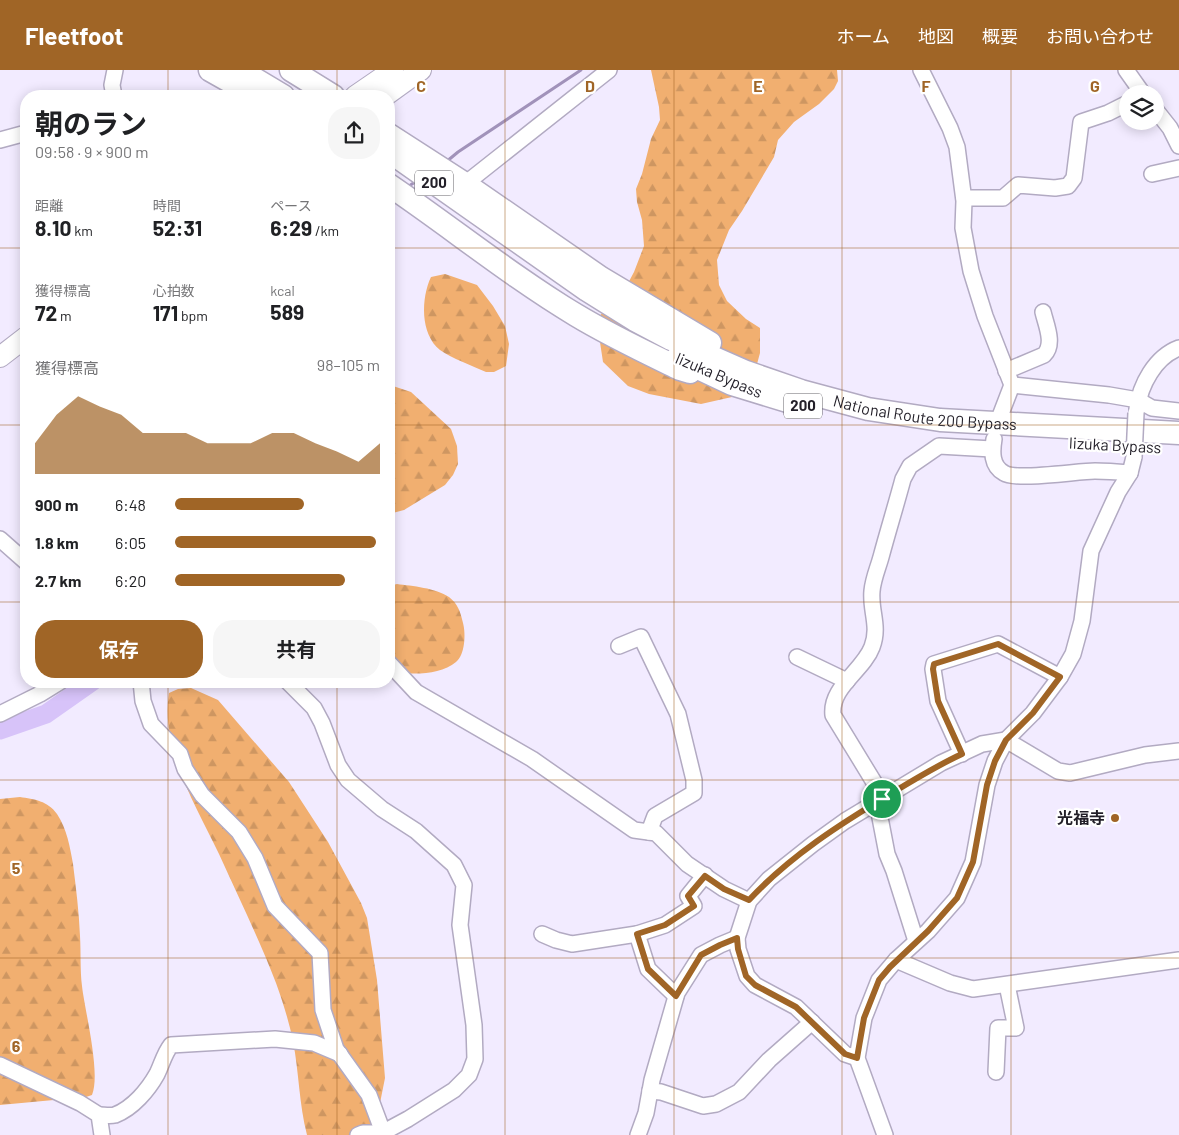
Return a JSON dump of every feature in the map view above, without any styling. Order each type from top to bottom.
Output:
[{"type":"highway","points":[[210,70],[245,90]]},
{"type":"highway","points":[[240,70],[273,90]]},
{"type":"highway","points":[[267,70],[299,90]]},
{"type":"highway","points":[[291,70],[323,90]]},
{"type":"highway","points":[[395,139],[465,184],[601,278],[764,377]]},
{"type":"highway","name":"200","points":[[395,156],[476,220]]},
{"type":"highway","name":"200","points":[[395,171],[476,220]]},
{"type":"highway","points":[[395,189],[508,270],[575,314],[621,340],[680,369],[732,384]]},
{"type":"highway","name":"National Route 200 Bypass","points":[[476,220],[635,320],[671,339],[746,372],[801,392],[868,409],[940,420],[994,437],[1179,434]]},
{"type":"highway","name":"Iizuka Bypass","points":[[476,220],[596,313],[644,341],[732,384],[831,414],[932,432],[1179,448]]},
{"type":"main road","points":[[364,90],[393,70]]},
{"type":"main road","points":[[393,90],[420,70]]},
{"type":"main road","points":[[0,357],[20,342]]},
{"type":"main road","points":[[0,370],[20,355]]},
{"type":"street","points":[[113,90],[115,70]]},
{"type":"street","points":[[465,184],[609,70]]},
{"type":"street","points":[[921,70],[950,128],[957,147],[964,198],[963,228],[971,271],[985,316],[1012,385],[994,437],[994,463],[1004,474],[1020,476],[1096,471],[1130,473]]},
{"type":"street","points":[[1126,70],[1137,85]]},
{"type":"street","points":[[964,198],[1003,198],[1018,185],[1055,188],[1068,186],[1074,178],[1081,122],[1119,107]]},
{"type":"street","points":[[1164,120],[1179,146]]},
{"type":"street","points":[[0,140],[20,135]]},
{"type":"street","points":[[1152,174],[1179,168]]},
{"type":"street","points":[[1006,371],[1044,355],[1049,350],[1050,342],[1043,312]]},
{"type":"street","points":[[885,1135],[857,1058],[864,1018],[879,980],[957,898],[973,862],[987,785],[995,761],[1006,740],[1033,713],[1060,677],[1073,654],[1082,621],[1091,551],[1118,492],[1130,473],[1134,457],[1137,406],[1151,370],[1172,350],[1179,348]]},
{"type":"street","points":[[1012,385],[1109,395],[1137,406],[1179,411]]},
{"type":"street","points":[[916,942],[894,870],[887,854],[880,792],[833,715],[832,709],[834,701],[847,681],[869,654],[873,645],[876,620],[872,610],[872,590],[903,479],[910,466],[939,446],[994,437]]},
{"type":"street","points":[[0,539],[20,557]]},
{"type":"street","points":[[619,646],[641,637],[678,714],[694,780],[694,793],[655,816],[649,832]]},
{"type":"street","points":[[962,754],[938,701],[933,669],[934,664],[998,644],[1060,677]]},
{"type":"street","points":[[797,657],[847,681]]},
{"type":"street","points":[[395,669],[416,692],[532,759],[634,830],[656,833],[687,864],[724,889],[749,900]]},
{"type":"street","points":[[0,714],[50,688]]},
{"type":"street","points":[[142,688],[143,701],[151,724],[180,754],[185,769],[202,795],[239,832],[255,858],[275,906],[320,953],[323,1010],[336,1049],[369,1095],[383,1134]]},
{"type":"street","points":[[294,688],[314,708],[338,765],[348,780],[382,809],[416,831],[454,865],[464,885],[460,925],[474,1025],[475,1059],[468,1075],[454,1090],[383,1134],[363,1133],[358,1135]]},
{"type":"street","points":[[857,1058],[845,1054],[796,1007],[755,985],[746,976],[738,949],[737,938],[749,900],[769,879],[845,821],[941,763],[982,744],[1006,740],[1058,771],[1070,772],[1145,755],[1179,751]]},
{"type":"street","points":[[542,934],[572,944],[637,934],[665,925],[694,906],[688,896],[705,876]]},
{"type":"street","points":[[637,934],[648,969],[676,996]]},
{"type":"street","points":[[638,1135],[646,1113],[650,1091],[676,996],[701,955],[737,938]]},
{"type":"street","points":[[896,960],[950,982],[973,989],[1179,960]]},
{"type":"street","points":[[996,1072],[998,1028],[1016,1028],[1007,985]]},
{"type":"street","points":[[650,1091],[661,1092],[702,1106],[716,1104],[740,1092],[769,1060],[812,1022]]},
{"type":"street","points":[[0,1065],[80,1103],[99,1115],[113,1116],[128,1108],[145,1092],[157,1073],[165,1053],[171,1046],[275,1039],[314,1043],[340,1054]]},
{"type":"street","points":[[99,1115],[102,1135]]},
{"type":"green space","points":[[651,70],[837,70],[838,81],[834,89],[819,104],[794,122],[778,140],[774,157],[729,230],[717,260],[719,285],[727,301],[746,319],[760,328],[760,353],[754,375],[744,392],[732,397],[701,404],[649,394],[628,386],[603,362],[598,329],[599,317],[614,298],[626,287],[644,246],[642,220],[636,189],[651,139],[660,120]]},
{"type":"green space","points":[[445,274],[477,285],[493,306],[505,326],[509,344],[506,366],[494,372],[486,372],[450,356],[433,343],[424,315],[425,295],[431,277]]},
{"type":"green space","points":[[395,387],[411,392],[451,429],[457,446],[458,464],[453,475],[445,485],[404,510],[395,512]]},
{"type":"green space","points":[[395,584],[438,591],[455,602],[464,628],[463,649],[456,662],[449,667],[433,672],[415,674],[395,672]]},
{"type":"green space","points":[[191,688],[218,700],[289,782],[328,842],[361,903],[367,918],[377,980],[385,1078],[376,1123],[369,1135],[307,1135],[302,1112],[293,1041],[279,990],[182,776],[175,755],[170,735],[169,693],[178,689]]},
{"type":"green space","points":[[20,797],[45,803],[49,806],[57,814],[68,838],[80,927],[81,980],[92,1042],[95,1072],[92,1095],[0,1105],[0,799]]},
{"type":"waterway","points":[[446,162],[458,152],[581,70]]},
{"type":"waterway","points":[[406,188],[418,180]]},
{"type":"waterway","points":[[0,730],[46,714],[83,688]]},
{"type":"place","name":"光福寺","points":[[1115,818]]},
{"type":"route","points":[[998,644],[1060,677],[1033,713],[1006,740],[995,761],[987,785],[973,862],[957,898],[928,931],[896,960],[879,980],[864,1018],[857,1058],[845,1054],[796,1007],[755,985],[746,976],[738,949],[737,938],[701,955],[676,996],[648,969],[637,934],[665,925],[694,906],[688,896],[705,876],[724,889],[749,900],[769,879],[813,844],[845,821],[882,799],[941,763],[962,754],[938,701],[933,669],[934,664],[998,644]]}]
